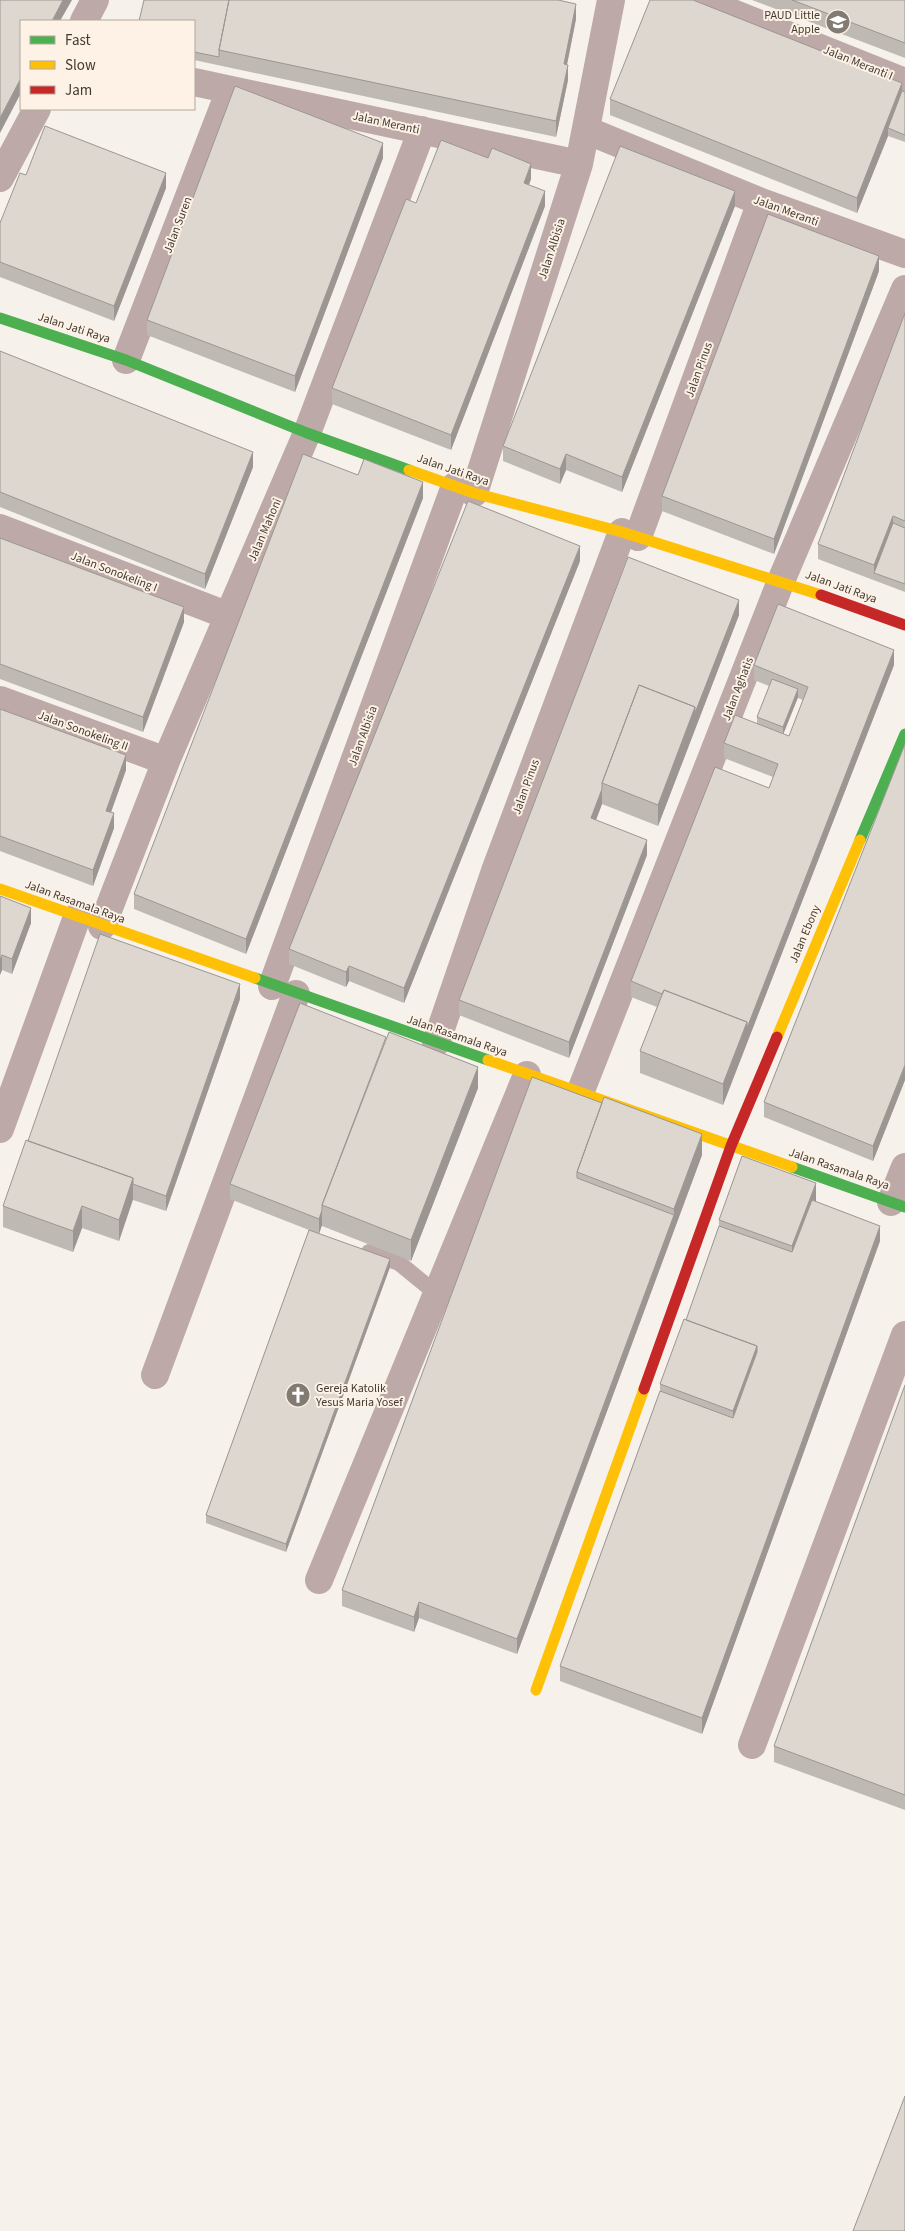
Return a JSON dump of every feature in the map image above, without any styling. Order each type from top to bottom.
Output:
[{"type":"street","points":[[85,20],[95,0]]},
{"type":"street","name":"Jalan Meranti I","points":[[700,0],[905,82]]},
{"type":"street","name":"Jalan Albisia","points":[[155,1375],[284,990],[465,490],[579,164],[586,130],[604,2]]},
{"type":"street","name":"Jalan Meranti","points":[[195,82],[579,164]]},
{"type":"street","name":"Jalan Suren","points":[[126,360],[230,90]]},
{"type":"street","points":[[0,178],[36,110]]},
{"type":"street","name":"Jalan Mahoni","points":[[0,1129],[89,922],[166,761],[307,433],[422,130]]},
{"type":"street","name":"Jalan Meranti","points":[[586,130],[761,202],[905,254]]},
{"type":"street","name":"Jalan Pinus","points":[[436,1043],[495,871],[761,202]]},
{"type":"street","name":"Jalan Aghatis","points":[[580,1093],[781,581],[905,289]]},
{"type":"street","name":"Jalan Jati Raya","points":[[0,318],[126,360],[307,433],[465,490],[630,535],[781,581],[905,625]]},
{"type":"street","name":"Jalan Sonokeling I","points":[[0,528],[229,616]]},
{"type":"street","name":"Jalan Sonokeling II","points":[[0,700],[166,761]]},
{"type":"street","name":"Jalan Ebony","points":[[536,1690],[731,1146],[905,734]]},
{"type":"street","name":"Jalan Rasamala Raya","points":[[0,889],[89,922],[898,1204]]},
{"type":"street","points":[[319,1580],[527,1075]]},
{"type":"street","points":[[898,1204],[905,1167]]},
{"type":"street","points":[[752,1745],[905,1335]]},
{"type":"lane","points":[[366,1250],[399,1263],[436,1294]]},
{"type":"building","points":[[0,0],[63,0],[53,20],[20,20],[20,80],[0,118]]},
{"type":"building","points":[[144,0],[229,0],[219,57],[195,52],[195,20],[139,20]]},
{"type":"building","points":[[229,0],[558,0],[576,4],[564,64],[568,65],[556,121],[219,50]]},
{"type":"building","points":[[650,0],[693,0],[902,83],[857,198],[610,99]]},
{"type":"building","points":[[792,0],[905,0],[905,43]]},
{"type":"building","points":[[235,86],[383,143],[295,376],[147,320]]},
{"type":"building","points":[[902,91],[905,92],[905,135],[888,128]]},
{"type":"building","points":[[45,126],[166,173],[114,306],[0,262],[0,223],[20,173],[26,175]]},
{"type":"building","points":[[441,140],[488,158],[492,148],[531,164],[524,183],[545,191],[451,435],[332,388],[406,199],[416,203]]},
{"type":"building","points":[[620,146],[735,191],[622,477],[566,454],[560,469],[503,446]]},
{"type":"building","points":[[768,214],[879,256],[774,539],[662,496]]},
{"type":"building","points":[[905,313],[905,521],[893,516],[874,565],[818,544]]},
{"type":"building","points":[[0,351],[253,452],[205,574],[0,492]]},
{"type":"building","points":[[303,454],[358,475],[364,459],[423,482],[246,939],[134,894]]},
{"type":"building","points":[[468,501],[580,546],[404,988],[349,966],[346,972],[289,949]]},
{"type":"building","points":[[893,523],[905,528],[905,584],[874,573]]},
{"type":"building","points":[[0,538],[184,607],[143,717],[0,664]]},
{"type":"building","points":[[628,557],[739,600],[695,713],[695,707],[639,685],[602,783],[602,789],[591,818],[647,840],[569,1042],[459,1000]]},
{"type":"building","points":[[778,604],[894,650],[747,1028],[747,1022],[664,990],[662,994],[631,981],[715,767],[769,788],[778,764],[724,743],[735,715],[789,736],[808,687],[754,665]]},
{"type":"building","points":[[772,679],[798,689],[783,727],[757,717]]},
{"type":"building","points":[[639,685],[695,707],[658,805],[602,783]]},
{"type":"building","points":[[0,709],[126,755],[106,811],[114,813],[93,870],[0,836]]},
{"type":"building","points":[[905,744],[905,1065],[873,1146],[764,1102]]},
{"type":"building","points":[[0,896],[31,908],[12,959],[2,955],[0,960]]},
{"type":"building","points":[[100,934],[240,984],[166,1196],[133,1184],[133,1178],[28,1141]]},
{"type":"building","points":[[664,990],[747,1022],[723,1084],[640,1051]]},
{"type":"building","points":[[300,1003],[386,1037],[322,1205],[319,1219],[230,1184]]},
{"type":"building","points":[[389,1032],[478,1067],[411,1240],[322,1205]]},
{"type":"building","points":[[532,1077],[602,1103],[577,1172],[577,1178],[674,1215],[517,1639],[419,1602],[414,1617],[342,1590]]},
{"type":"building","points":[[604,1097],[702,1134],[674,1209],[577,1172]]},
{"type":"building","points":[[26,1140],[133,1178],[119,1220],[82,1206],[73,1231],[3,1206]]},
{"type":"building","points":[[742,1156],[816,1183],[792,1246],[719,1220]]},
{"type":"building","points":[[812,1200],[880,1226],[702,1718],[560,1666],[660,1391],[733,1418],[757,1352],[757,1346],[686,1320],[719,1226],[792,1252]]},
{"type":"building","name":"Gereja Katolik Yesus Maria Yosef","points":[[309,1230],[390,1259],[286,1544],[206,1515]]},
{"type":"building","points":[[684,1319],[757,1346],[733,1411],[660,1384]]},
{"type":"building","points":[[905,1385],[905,1795],[774,1746]]},
{"type":"building","points":[[905,2096],[905,2231],[853,2231]]},
{"type":"traffic: fast","points":[[0,318],[126,360],[307,433],[409,470]]},
{"type":"traffic: fast","points":[[860,840],[905,734]]},
{"type":"traffic: fast","points":[[255,978],[488,1060]]},
{"type":"traffic: fast","points":[[792,1167],[905,1207]]},
{"type":"traffic: slow","points":[[409,470],[474,493],[622,532],[821,595]]},
{"type":"traffic: slow","points":[[777,1037],[860,840]]},
{"type":"traffic: slow","points":[[0,889],[255,978]]},
{"type":"traffic: slow","points":[[488,1060],[792,1167]]},
{"type":"traffic: slow","points":[[536,1690],[644,1389]]},
{"type":"traffic: jam","points":[[821,595],[905,625]]},
{"type":"traffic: jam","points":[[644,1389],[731,1146],[777,1037]]},
{"type":"place","name":"PAUD Little Apple","points":[[838,22]]},
{"type":"place","name":"Gereja Katolik Yesus Maria Yosef","points":[[298,1395]]}]
